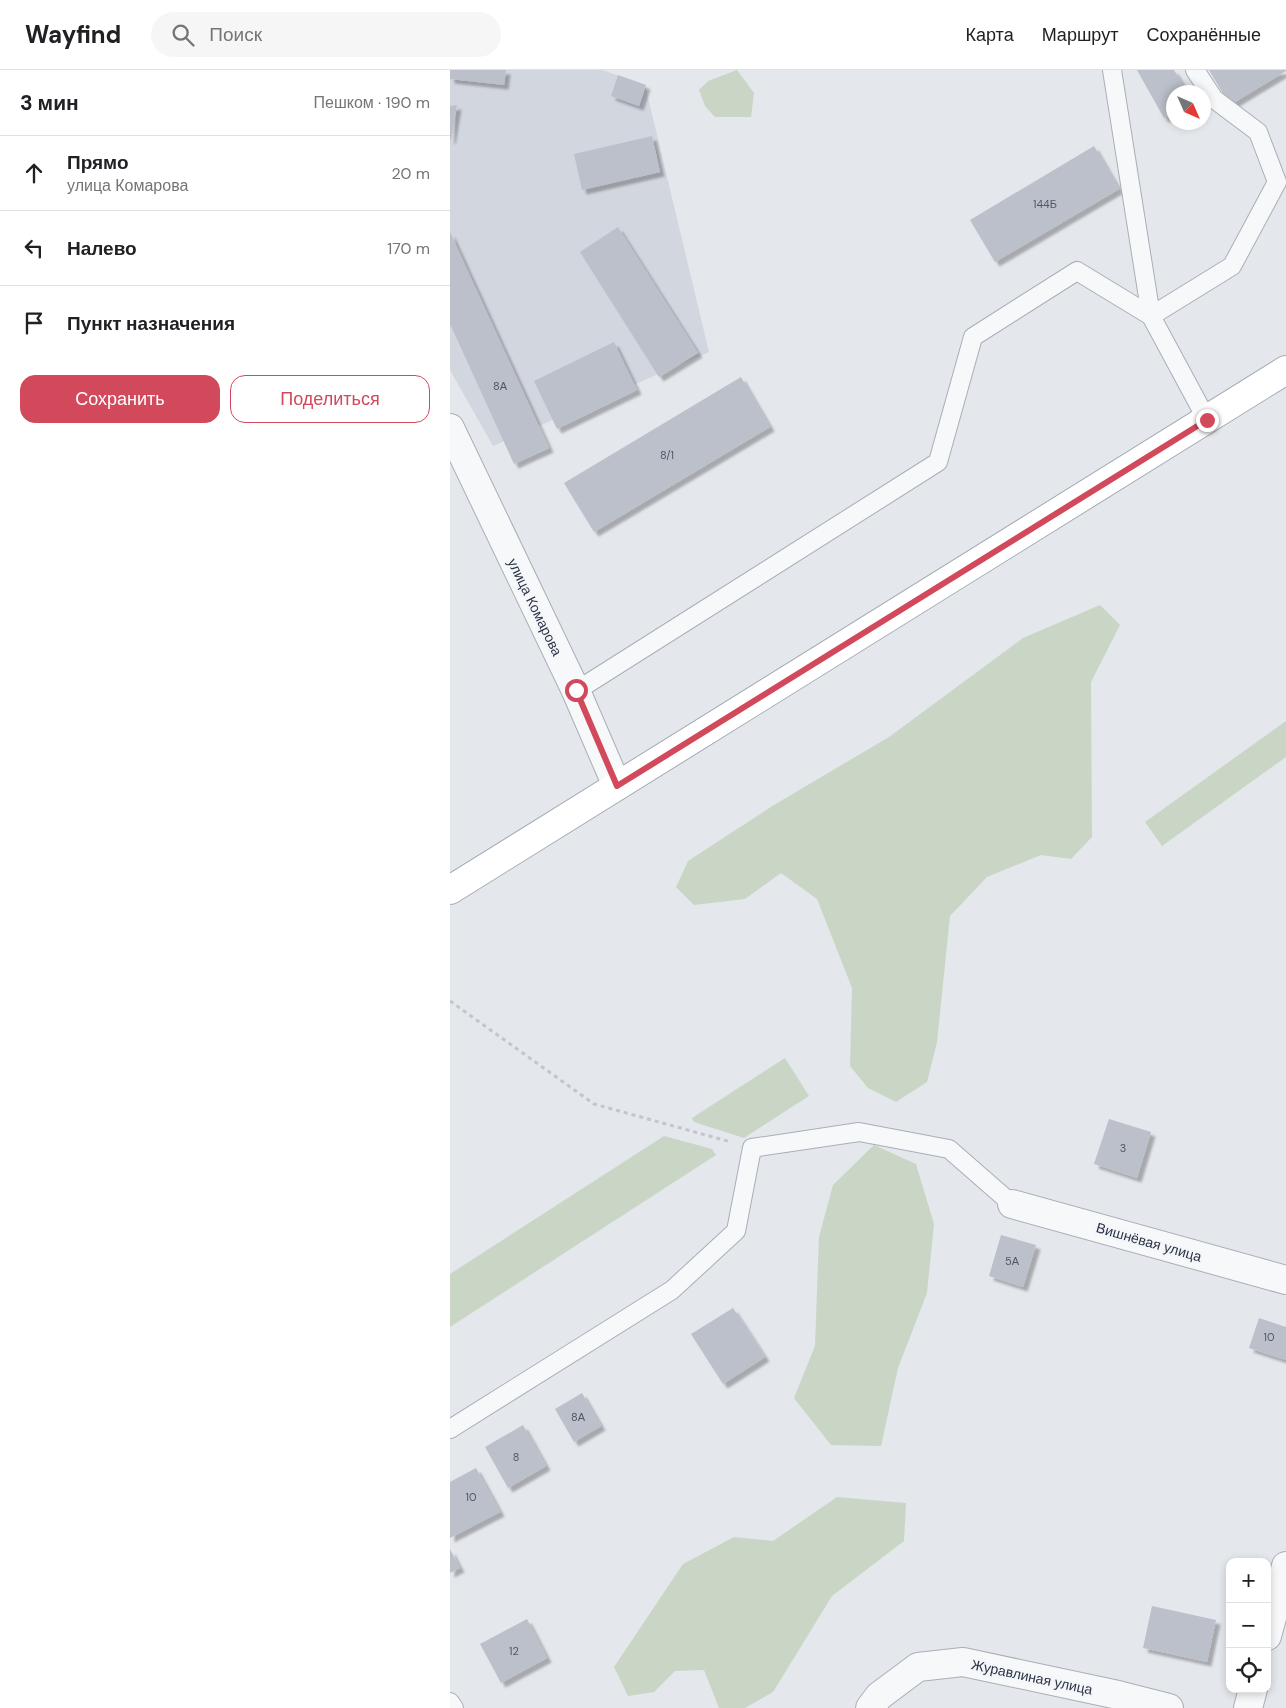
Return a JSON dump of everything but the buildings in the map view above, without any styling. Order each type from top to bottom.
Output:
[{"type":"main road","points":[[450,890],[1286,370]]},
{"type":"street","name":"улица Комарова","points":[[450,428],[576,690],[617,786]]},
{"type":"street","name":"Вишнёвая улица","points":[[1012,1204],[1286,1280]]},
{"type":"street","points":[[1271,1621],[1286,1566]]},
{"type":"street","name":"Журавлиная улица","points":[[870,1708],[879,1696],[918,1667],[963,1662],[1118,1695],[1169,1708]]},
{"type":"street","points":[[1248,1708],[1252,1693]]},
{"type":"lane","points":[[1112,70],[1151,316],[1207,420]]},
{"type":"lane","points":[[1151,316],[1232,266],[1277,182],[1258,132],[1214,100],[1195,70]]},
{"type":"lane","points":[[576,690],[938,462],[973,337],[1077,271],[1151,316]]},
{"type":"lane","points":[[450,1429],[672,1290],[736,1232],[752,1148],[859,1132],[949,1149],[1012,1204]]},
{"type":"lane","points":[[450,1702],[454,1708]]},
{"type":"path","points":[[450,1001],[594,1104],[752,1148]]},
{"type":"shaded area","points":[[450,70],[602,70],[645,85],[709,352],[493,446],[450,370]]},
{"type":"green space","points":[[737,70],[754,93],[751,117],[715,117],[705,106],[699,90],[708,81]]},
{"type":"green space","points":[[1100,605],[1120,625],[1091,682],[1092,837],[1071,859],[1041,855],[987,877],[950,916],[937,1042],[927,1082],[896,1102],[868,1088],[850,1066],[852,988],[817,899],[781,873],[745,899],[694,905],[676,887],[688,861],[774,805],[889,737],[1023,638]]},
{"type":"green space","points":[[1286,721],[1286,757],[1162,846],[1145,822]]},
{"type":"green space","points":[[785,1058],[809,1096],[744,1138],[694,1122],[692,1118]]},
{"type":"green space","points":[[664,1136],[712,1149],[716,1155],[450,1327],[450,1274]]},
{"type":"green space","points":[[874,1145],[916,1164],[934,1224],[927,1293],[898,1368],[881,1446],[831,1445],[794,1398],[815,1346],[819,1237],[833,1185]]},
{"type":"green space","points":[[837,1497],[906,1503],[904,1541],[832,1596],[773,1692],[745,1708],[719,1708],[704,1670],[675,1671],[654,1692],[628,1696],[614,1667],[683,1564],[734,1537],[773,1541]]},
{"type":"route","points":[[576,690],[617,786],[1207,420]]}]
